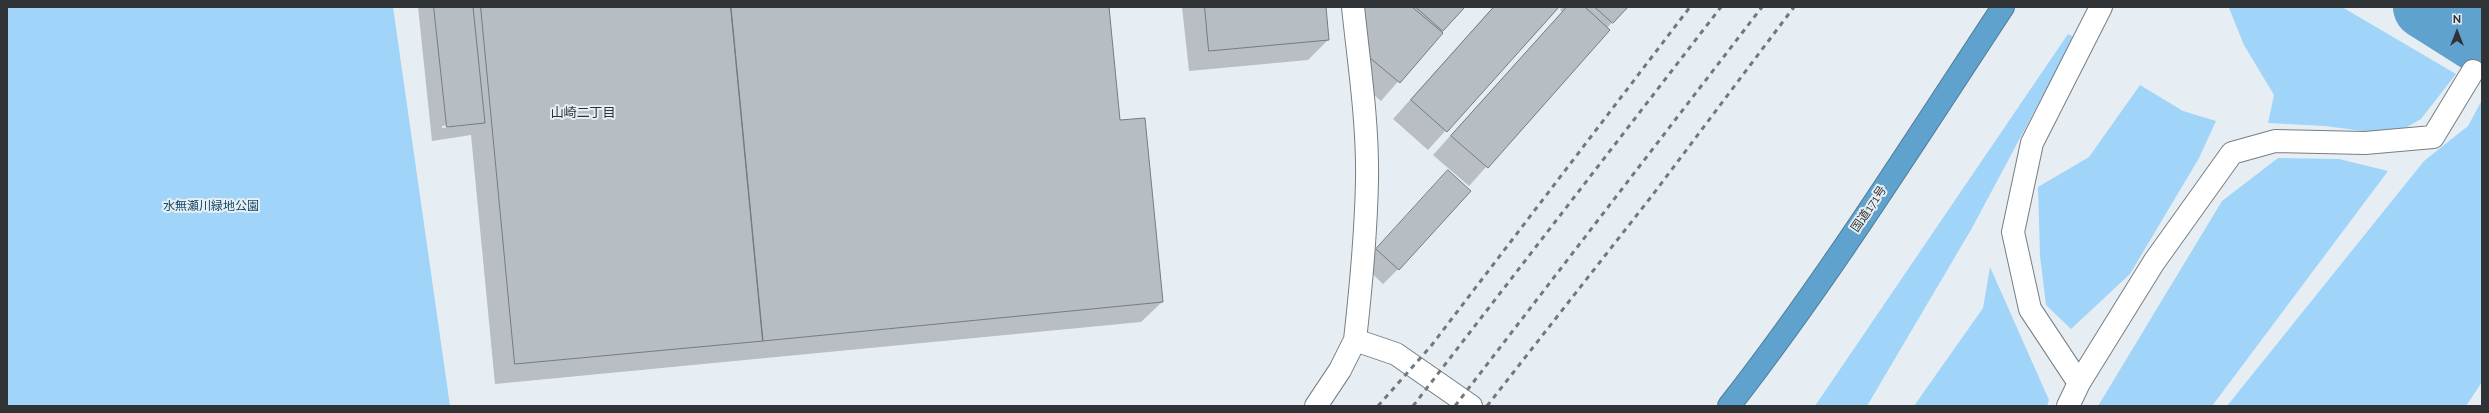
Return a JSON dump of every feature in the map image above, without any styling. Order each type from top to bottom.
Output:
[{"type":"highway","name":"国道171号","points":[[1729,406],[1782,336],[2003,7]]},
{"type":"street","points":[[1316,406],[1340,370],[1355,340],[1363,271],[1367,178],[1361,80],[1353,7]]},
{"type":"street","points":[[2079,383],[2030,309],[2014,232],[2032,143],[2101,7]]},
{"type":"street","points":[[2068,406],[2079,383],[2154,262],[2232,153],[2275,141],[2365,143],[2433,138],[2473,71]]},
{"type":"street","points":[[1355,340],[1396,354],[1471,406]]},
{"type":"green space","name":"水無瀬川緑地公園","points":[[7,7],[393,7],[450,406],[7,406]]},
{"type":"green space","points":[[2342,7],[2456,74],[2421,119],[2393,135],[2325,126],[2268,123],[2274,95],[2244,45],[2229,8]]},
{"type":"green space","points":[[2068,34],[2074,37],[1972,228],[1867,406],[1815,406]]},
{"type":"green space","points":[[2140,85],[2183,111],[2216,121],[2199,158],[2130,274],[2071,329],[2046,305],[2040,256],[2038,187],[2089,157]]},
{"type":"green space","points":[[2482,100],[2482,382],[2466,406],[2227,406],[2424,161],[2468,126]]},
{"type":"green space","points":[[2278,158],[2339,159],[2388,171],[2212,406],[2098,406],[2222,201]]},
{"type":"green space","points":[[1990,267],[2049,400],[2047,406],[1914,406],[1983,308]]},
{"type":"building","points":[[434,7],[473,7],[485,123],[447,127]]},
{"type":"building","points":[[481,7],[731,7],[763,341],[515,364]]},
{"type":"building","points":[[731,7],[1109,7],[1120,120],[1145,118],[1163,302],[763,341]]},
{"type":"building","points":[[1205,7],[1326,7],[1329,40],[1209,51]]},
{"type":"building","points":[[1364,7],[1412,7],[1443,33],[1400,83],[1370,58]]},
{"type":"building","points":[[1416,7],[1465,7],[1443,31]]},
{"type":"building","points":[[1494,7],[1559,7],[1447,132],[1411,100]]},
{"type":"building","points":[[1567,7],[1585,7],[1610,30],[1488,168],[1451,136]]},
{"type":"building","points":[[1595,7],[1628,7],[1613,23]]},
{"type":"building","points":[[1448,170],[1471,191],[1399,270],[1376,249]]},
{"type":"waterway","points":[[2425,7],[2482,43]]},
{"type":"railway","points":[[1378,406],[1431,346],[1690,7]]},
{"type":"railway","points":[[1413,406],[1721,7]]},
{"type":"railway","points":[[1455,406],[1762,7]]},
{"type":"railway","points":[[1487,406],[1651,197],[1794,7]]},
{"type":"district","name":"山崎二丁目","points":[[583,113]]}]
